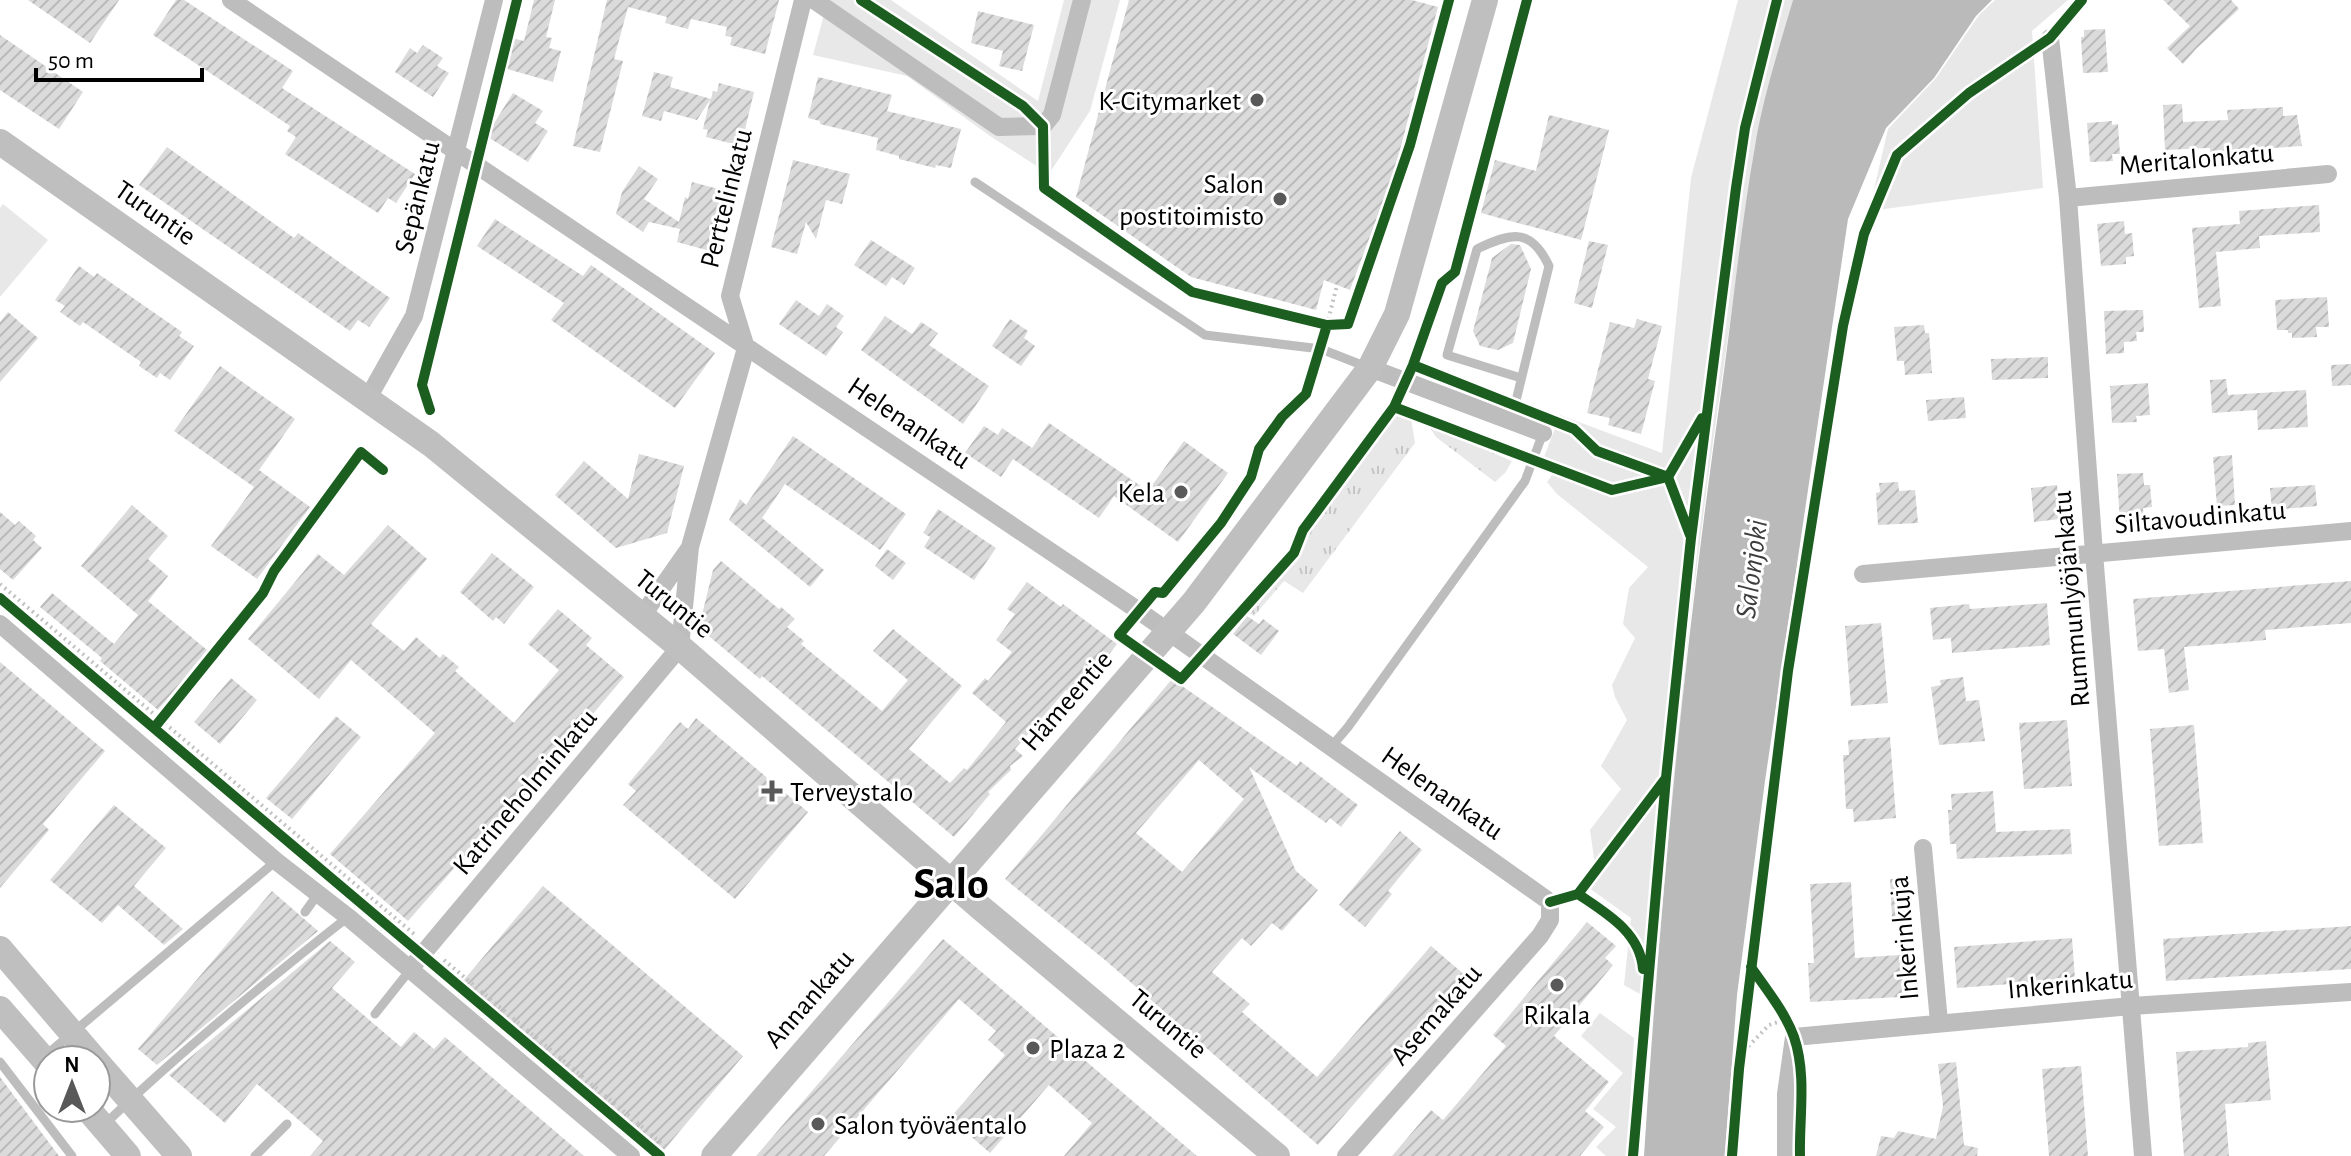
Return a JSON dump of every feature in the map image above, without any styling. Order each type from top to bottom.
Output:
[{"type":"main road","name":"Hämeentie","points":[[951,882],[1194,602],[1370,368],[1397,314],[1485,0]]},
{"type":"main road","name":"Turuntie","points":[[0,142],[431,444],[680,647],[951,882],[1277,1156]]},
{"type":"main road","name":"Annankatu","points":[[714,1156],[951,882]]},
{"type":"main road","points":[[0,949],[81,1044]]},
{"type":"main road","points":[[0,1009],[32,1046]]},
{"type":"main road","points":[[112,1080],[179,1156]]},
{"type":"main road","points":[[101,1124],[128,1156]]},
{"type":"street","name":"Helenankatu","points":[[231,0],[1168,632],[1550,902]]},
{"type":"street","name":"Sepänkatu","points":[[368,398],[414,316],[494,0]]},
{"type":"street","name":"Perttelinkatu","points":[[746,348],[730,296],[803,0]]},
{"type":"street","points":[[814,0],[999,127],[1043,126],[1052,115],[1082,0]]},
{"type":"street","name":"Rummunlyöjänkatu","points":[[2050,38],[2068,198],[2143,1156]]},
{"type":"street","name":"Meritalonkatu","points":[[2068,198],[2328,174]]},
{"type":"street","points":[[680,647],[690,547],[746,348]]},
{"type":"street","points":[[1370,368],[1543,433]]},
{"type":"street","name":"Siltavoudinkatu","points":[[1863,574],[2351,531]]},
{"type":"street","points":[[642,616],[690,547]]},
{"type":"street","points":[[0,624],[276,861],[348,917],[418,955],[631,1156]]},
{"type":"street","name":"Katrineholminkatu","points":[[418,955],[680,647]]},
{"type":"street","name":"Inkerinkuja","points":[[1923,848],[1939,1022]]},
{"type":"street","name":"Asemakatu","points":[[1346,1156],[1540,936],[1550,920],[1550,902]]},
{"type":"street","name":"Inkerinkatu","points":[[1794,1037],[2131,1006],[2351,992]]},
{"type":"street","points":[[1786,1156],[1786,1094],[1794,1037]]},
{"type":"lane","points":[[975,182],[1205,335],[1321,349],[1370,368]]},
{"type":"lane","points":[[1511,421],[1549,266],[1539,246],[1519,235],[1496,240],[1477,249],[1447,355],[1521,378]]},
{"type":"lane","points":[[1331,747],[1525,481],[1543,433]]},
{"type":"lane","points":[[62,1044],[276,861]]},
{"type":"lane","points":[[305,912],[318,894]]},
{"type":"lane","points":[[112,1109],[130,1100],[235,1006],[348,917]]},
{"type":"lane","points":[[375,1014],[418,955]]},
{"type":"lane","points":[[0,1062],[72,1156]]},
{"type":"lane","points":[[255,1156],[287,1124]]},
{"type":"path","points":[[1321,349],[1332,325],[1337,285]]},
{"type":"path","points":[[1312,321],[1332,325]]},
{"type":"path","points":[[0,584],[418,955],[663,1152]]},
{"type":"path","points":[[0,598],[158,724],[418,955]]},
{"type":"path","points":[[158,724],[170,710]]},
{"type":"path","points":[[444,960],[663,1152]]},
{"type":"path","points":[[1777,1006],[1794,1037]]},
{"type":"path","points":[[1740,1055],[1769,1025],[1786,1019]]},
{"type":"path","points":[[1739,1069],[1742,1040]]},
{"type":"green space","points":[[828,0],[891,0],[1038,101],[1064,0],[1120,0],[1090,111],[1049,174],[907,76],[813,55]]},
{"type":"green space","points":[[1738,0],[1793,0],[1755,145],[1708,478],[1690,621],[1654,1002],[1624,985],[1631,918],[1582,883],[1595,865],[1590,830],[1621,789],[1601,766],[1627,720],[1612,685],[1635,638],[1623,624],[1629,588],[1648,567],[1557,494],[1547,482],[1552,475],[1539,470],[1560,415],[1662,453],[1691,178]]},
{"type":"green space","points":[[1995,0],[2068,0],[2032,31],[2043,188],[1869,211],[1888,129],[1936,78],[1979,15]]},
{"type":"green space","points":[[3,204],[48,240],[0,297],[0,208]]},
{"type":"green space","points":[[1395,414],[1411,418],[1415,443],[1303,593],[1284,581],[1254,616],[1246,611],[1313,527]]},
{"type":"green space","points":[[1429,426],[1512,461],[1495,482],[1436,437]]},
{"type":"green space","points":[[1600,1013],[1634,1038],[1627,1156],[1606,1156],[1596,1147],[1616,1127],[1593,1109],[1623,1073],[1581,1036]]},
{"type":"water","name":"Salonjoki","points":[[1793,0],[1992,0],[1976,16],[1934,78],[1886,128],[1848,219],[1765,781],[1737,995],[1725,1156],[1644,1156],[1675,770],[1696,578],[1755,146]]},
{"type":"building","points":[[28,0],[119,0],[90,43]]},
{"type":"building","points":[[176,0],[184,0],[293,71],[282,88],[415,174],[396,203],[388,198],[378,213],[285,154],[296,137],[287,131],[290,126],[153,35]]},
{"type":"building","points":[[534,0],[555,0],[546,37],[552,38],[549,48],[561,51],[553,82],[504,68],[512,38],[524,41]]},
{"type":"building","points":[[607,0],[779,0],[765,54],[730,45],[732,37],[725,36],[727,27],[691,19],[688,29],[665,23],[667,17],[628,7],[614,59],[623,61],[600,152],[573,146]]},
{"type":"building","name":"K-Citymarket","points":[[1129,0],[1412,0],[1438,7],[1394,172],[1350,290],[1324,280],[1316,310],[1191,277],[1076,197]]},
{"type":"building","points":[[2163,0],[2231,0],[2239,9],[2183,64],[2167,48],[2190,26]]},
{"type":"building","points":[[978,11],[1034,25],[1022,71],[999,66],[1003,51],[971,43]]},
{"type":"building","points":[[2105,29],[2108,72],[2083,73],[2081,37],[2084,37],[2084,30]]},
{"type":"building","points":[[0,35],[83,92],[59,129],[0,90]]},
{"type":"building","points":[[423,45],[443,58],[437,66],[449,73],[433,97],[395,72],[410,48],[417,53]]},
{"type":"building","points":[[654,72],[673,77],[670,87],[711,99],[719,83],[754,92],[741,146],[706,137],[708,130],[703,129],[710,100],[697,120],[664,111],[661,121],[642,116]]},
{"type":"building","points":[[818,77],[892,95],[887,111],[961,129],[951,168],[936,165],[935,168],[899,159],[899,156],[876,150],[878,138],[820,124],[820,121],[808,118]]},
{"type":"building","points":[[513,93],[543,111],[535,123],[548,131],[528,162],[486,136]]},
{"type":"building","points":[[2182,104],[2183,122],[2228,120],[2227,110],[2283,107],[2283,116],[2297,115],[2302,146],[2210,152],[2210,148],[2165,150],[2163,105]]},
{"type":"building","points":[[1549,115],[1609,130],[1581,240],[1481,213],[1495,160],[1536,171]]},
{"type":"building","points":[[2112,121],[2112,125],[2118,124],[2120,154],[2112,154],[2113,161],[2090,162],[2087,123]]},
{"type":"building","points":[[167,147],[294,238],[298,233],[390,298],[369,327],[358,320],[350,331],[139,185]]},
{"type":"building","points":[[793,160],[850,174],[842,204],[826,200],[816,239],[806,222],[797,254],[771,247]]},
{"type":"building","points":[[639,166],[658,179],[644,199],[679,222],[692,182],[726,191],[710,251],[677,242],[680,229],[649,222],[643,232],[616,214],[622,192]]},
{"type":"building","points":[[2319,205],[2320,232],[2259,236],[2260,248],[2216,252],[2221,306],[2199,308],[2192,228],[2240,224],[2239,211]]},
{"type":"building","points":[[495,219],[583,276],[591,265],[715,353],[675,408],[551,320],[564,303],[477,246]]},
{"type":"building","points":[[2124,221],[2125,234],[2132,233],[2134,256],[2126,257],[2126,264],[2101,266],[2097,224]]},
{"type":"building","points":[[871,240],[915,268],[904,285],[892,277],[886,286],[854,265]]},
{"type":"building","points":[[1589,241],[1608,245],[1592,308],[1574,303]]},
{"type":"building","points":[[1511,244],[1520,245],[1531,269],[1513,343],[1498,350],[1480,346],[1473,331],[1492,258]]},
{"type":"building","points":[[79,266],[94,277],[97,273],[182,332],[179,336],[194,346],[170,380],[160,373],[157,378],[139,366],[141,362],[83,322],[80,326],[60,312],[65,306],[55,300]]},
{"type":"building","points":[[2327,297],[2329,327],[2316,327],[2317,337],[2292,338],[2288,330],[2277,330],[2275,300]]},
{"type":"building","points":[[796,300],[819,316],[827,304],[844,316],[836,327],[843,332],[826,356],[779,324]]},
{"type":"building","points":[[2143,310],[2144,332],[2136,332],[2137,341],[2124,342],[2124,353],[2106,354],[2104,311]]},
{"type":"building","points":[[8,312],[38,338],[0,382],[0,322]]},
{"type":"building","points":[[885,316],[912,334],[921,322],[938,333],[929,345],[989,386],[963,424],[861,350]]},
{"type":"building","points":[[1010,319],[1028,331],[1024,338],[1035,346],[1021,366],[992,346]]},
{"type":"building","points":[[1637,319],[1662,326],[1648,379],[1655,381],[1641,434],[1608,425],[1610,418],[1587,413],[1610,322],[1634,328]]},
{"type":"building","points":[[1924,325],[1925,333],[1929,333],[1932,373],[1905,375],[1904,361],[1897,361],[1894,327]]},
{"type":"building","points":[[2048,357],[2048,378],[1992,380],[1991,359]]},
{"type":"building","points":[[2351,364],[2351,385],[2332,386],[2331,365]]},
{"type":"building","points":[[220,366],[295,419],[259,470],[310,507],[257,579],[211,546],[254,487],[174,431]]},
{"type":"building","points":[[2226,379],[2228,395],[2306,390],[2308,427],[2258,430],[2257,410],[2212,413],[2210,380]]},
{"type":"building","points":[[2148,383],[2150,415],[2136,416],[2137,422],[2112,423],[2110,386]]},
{"type":"building","points":[[1964,397],[1966,418],[1928,421],[1926,400]]},
{"type":"building","points":[[1049,423],[1148,491],[1184,441],[1228,473],[1178,542],[1114,496],[1099,518],[1013,459],[1001,477],[965,453],[984,426],[998,435],[1002,428],[1032,448]]},
{"type":"building","points":[[793,436],[906,514],[880,550],[785,484],[762,518],[824,570],[810,587],[729,520],[740,499],[746,505]]},
{"type":"building","points":[[639,454],[684,466],[667,533],[616,548],[555,495],[584,461],[628,499]]},
{"type":"building","points":[[2232,455],[2235,505],[2217,506],[2213,457]]},
{"type":"building","points":[[2143,473],[2144,485],[2150,485],[2152,507],[2143,508],[2144,522],[2120,523],[2117,474]]},
{"type":"building","points":[[1898,482],[1899,491],[1915,490],[1918,523],[1878,525],[1876,493],[1880,492],[1879,483]]},
{"type":"building","points":[[2057,485],[2060,519],[2034,522],[2031,488]]},
{"type":"building","points":[[2315,485],[2317,506],[2272,510],[2270,488]]},
{"type":"building","points":[[132,505],[168,536],[148,559],[168,576],[148,601],[207,650],[158,710],[40,607],[52,593],[114,644],[138,615],[81,566]]},
{"type":"building","points":[[938,509],[996,548],[974,580],[924,547],[930,537],[923,533]]},
{"type":"building","points":[[0,512],[15,525],[19,521],[36,536],[33,540],[42,548],[13,580],[0,569]]},
{"type":"building","points":[[388,525],[427,559],[371,624],[404,651],[416,637],[440,658],[443,654],[459,667],[455,671],[514,723],[559,670],[528,644],[558,609],[592,638],[586,645],[624,677],[517,804],[520,806],[492,839],[485,833],[408,921],[330,854],[435,733],[351,660],[319,699],[248,639],[318,554],[344,575]]},
{"type":"building","points":[[887,549],[906,563],[893,580],[875,566]]},
{"type":"building","points":[[492,553],[534,587],[504,624],[496,617],[493,621],[460,592]]},
{"type":"building","points":[[721,561],[795,619],[787,627],[804,641],[801,644],[882,711],[908,680],[873,651],[893,629],[962,686],[909,749],[950,783],[964,768],[967,770],[1006,722],[972,693],[985,678],[988,681],[1012,652],[996,640],[1015,614],[1007,609],[1027,582],[1117,644],[1076,698],[1066,690],[1015,749],[1023,756],[1010,766],[1011,770],[988,792],[990,794],[954,837],[762,676],[760,679],[704,632],[707,628],[700,623],[713,570]]},
{"type":"building","points":[[2351,581],[2351,623],[2265,630],[2266,640],[2184,647],[2189,690],[2169,693],[2164,649],[2138,651],[2133,599]]},
{"type":"building","points":[[2047,603],[2050,645],[1952,653],[1951,638],[1933,640],[1930,608],[1969,604],[1970,609]]},
{"type":"building","points":[[1247,616],[1259,624],[1263,619],[1279,631],[1261,655],[1233,634]]},
{"type":"building","points":[[1881,623],[1888,703],[1851,706],[1845,626]]},
{"type":"building","points":[[0,662],[105,751],[43,824],[49,830],[0,888]]},
{"type":"building","points":[[1963,677],[1966,701],[1979,700],[1985,741],[1939,745],[1931,687],[1941,685],[1940,680]]},
{"type":"building","points":[[231,678],[257,700],[220,744],[194,722]]},
{"type":"building","points":[[1172,679],[1297,766],[1300,761],[1358,805],[1341,827],[1330,818],[1326,823],[1249,767],[1296,871],[1318,890],[1282,931],[1272,923],[1251,946],[1242,938],[1212,972],[1250,1004],[1242,1012],[1317,1077],[1431,946],[1466,976],[1318,1145],[1105,960],[1005,879]],"holes":[[[1199,760],[1244,799],[1182,872],[1136,833]]]},
{"type":"building","points":[[336,716],[361,737],[292,819],[266,798]]},
{"type":"building","points":[[696,718],[808,812],[735,899],[623,805],[636,791],[628,784],[680,722],[688,729]]},
{"type":"building","points":[[2067,720],[2072,786],[2024,789],[2019,723]]},
{"type":"building","points":[[2194,725],[2203,843],[2159,846],[2150,729]]},
{"type":"building","points":[[1890,737],[1896,818],[1854,822],[1853,809],[1846,809],[1843,755],[1849,755],[1848,740]]},
{"type":"building","points":[[1993,791],[1996,832],[2070,829],[2072,854],[1957,859],[1956,844],[1950,844],[1948,810],[1952,810],[1951,794]]},
{"type":"building","points":[[114,805],[166,848],[134,886],[183,929],[164,945],[118,905],[102,923],[50,880]]},
{"type":"building","points":[[1400,831],[1422,850],[1388,891],[1392,894],[1365,927],[1339,905]]},
{"type":"building","points":[[1909,878],[1911,917],[1892,918],[1890,879]]},
{"type":"building","points":[[1851,882],[1855,958],[1914,954],[1917,996],[1810,1002],[1808,963],[1814,963],[1810,884]]},
{"type":"building","points":[[543,886],[743,1056],[664,1150],[463,981]]},
{"type":"building","points":[[272,891],[318,931],[157,1065],[138,1049]]},
{"type":"building","points":[[1587,922],[1616,946],[1605,958],[1613,965],[1554,1036],[1609,1082],[1585,1111],[1604,1127],[1580,1156],[1392,1156],[1431,1110],[1443,1120],[1506,1046],[1493,1035]]},
{"type":"building","points":[[2351,926],[2351,969],[2166,981],[2163,939]]},
{"type":"building","points":[[2072,938],[2075,979],[1957,988],[1954,947]]},
{"type":"building","name":"Plaza 2","points":[[943,939],[1197,1156],[1064,1156],[1092,1123],[1049,1085],[990,1153],[950,1118],[1005,1055],[988,1040],[996,1031],[959,999],[824,1156],[756,1156]]},
{"type":"building","points":[[330,941],[355,962],[332,988],[401,1047],[414,1032],[434,1049],[445,1037],[584,1156],[310,1156],[323,1141],[257,1084],[225,1123],[169,1075]]},
{"type":"building","points":[[2266,1041],[2271,1100],[2225,1104],[2229,1156],[2184,1156],[2176,1052],[2248,1047],[2248,1043]]},
{"type":"building","points":[[1956,1062],[1964,1145],[1978,1148],[1977,1156],[1876,1156],[1881,1136],[1894,1138],[1898,1131],[1936,1139],[1943,1106],[1938,1064]]},
{"type":"building","points":[[2081,1066],[2088,1156],[2049,1156],[2042,1069]]},
{"type":"building","points":[[0,1077],[32,1124],[59,1156],[0,1156]]},
{"type":"cycle path","points":[[430,410],[422,385],[517,0]]},
{"type":"cycle path","points":[[861,0],[1023,106],[1043,126],[1044,188],[1192,292],[1327,325],[1348,324],[1410,145],[1449,0]]},
{"type":"cycle path","points":[[1327,325],[1306,394],[1282,417],[1259,449],[1251,477],[1221,523],[1163,593],[1155,592],[1119,635],[1181,679],[1294,553],[1303,530],[1394,407],[1413,365],[1442,283],[1455,272],[1527,0]]},
{"type":"cycle path","points":[[1633,1156],[1666,778],[1691,538],[1745,128],[1777,0]]},
{"type":"cycle path","points":[[1732,1156],[1739,1069],[1788,671],[1843,326],[1864,234],[1897,155],[1969,93],[2050,38],[2082,0]]},
{"type":"cycle path","points":[[1413,365],[1574,429],[1597,451],[1668,477],[1702,418]]},
{"type":"cycle path","points":[[1394,407],[1612,490],[1668,477],[1690,535]]},
{"type":"cycle path","points":[[154,728],[263,593],[274,571],[361,452],[383,470]]},
{"type":"cycle path","points":[[0,598],[660,1156]]},
{"type":"cycle path","points":[[1550,902],[1578,894],[1666,778]]},
{"type":"cycle path","points":[[1578,894],[1610,916],[1628,934],[1636,944],[1643,969]]},
{"type":"cycle path","points":[[1751,967],[1786,1019],[1798,1051],[1801,1081],[1800,1156]]},
{"type":"place","name":"K-Citymarket","points":[[1257,100]]},
{"type":"place","name":"Salon postitoimisto","points":[[1280,199]]},
{"type":"place","name":"Kela","points":[[1181,492]]},
{"type":"place","name":"Terveystalo","points":[[772,791]]},
{"type":"place","name":"Rikala","points":[[1557,985]]},
{"type":"place","name":"Plaza 2","points":[[1033,1048]]},
{"type":"place","name":"Salon työväentalo","points":[[818,1124]]},
{"type":"district","name":"Salo","points":[[951,883]]}]
